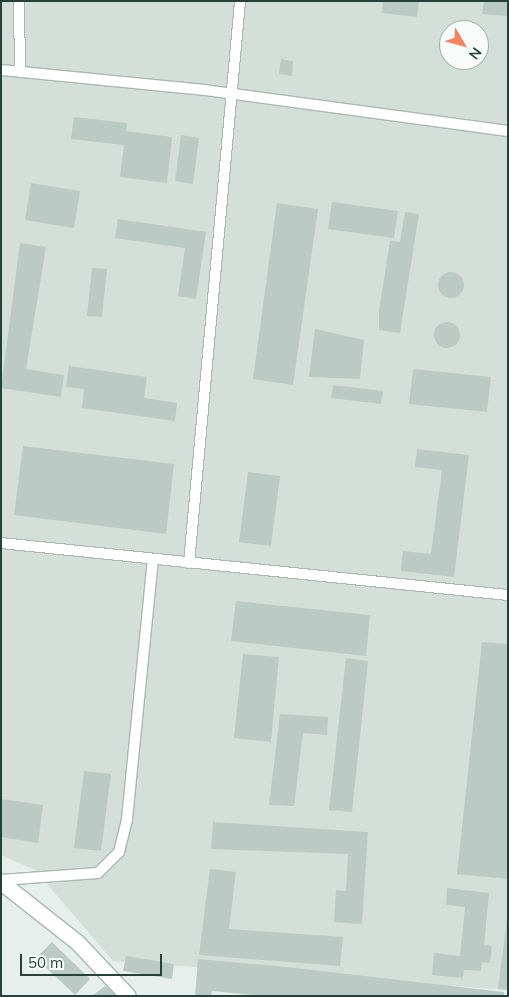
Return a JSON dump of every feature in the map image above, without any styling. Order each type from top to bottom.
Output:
[{"type":"street","points":[[1,881],[77,942],[128,996]]},
{"type":"lane","points":[[19,1],[20,72]]},
{"type":"lane","points":[[189,563],[234,95],[240,1]]},
{"type":"lane","points":[[1,70],[234,95],[508,132]]},
{"type":"lane","points":[[1,543],[508,595]]},
{"type":"lane","points":[[1,881],[98,873],[119,852],[127,819],[153,560]]},
{"type":"shaded area","points":[[1,1],[508,1],[508,990],[113,961],[35,870],[1,855]]},
{"type":"building","points":[[383,1],[419,1],[417,17],[382,13]]},
{"type":"building","points":[[484,1],[508,1],[508,16],[482,14]]},
{"type":"building","points":[[281,59],[293,61],[292,76],[279,74]]},
{"type":"building","points":[[74,117],[127,123],[126,131],[172,137],[167,183],[120,177],[124,145],[71,139]]},
{"type":"building","points":[[181,135],[199,138],[193,184],[175,181]]},
{"type":"building","points":[[31,183],[80,191],[74,228],[25,220]]},
{"type":"building","points":[[332,202],[398,211],[394,238],[328,229]]},
{"type":"building","points":[[277,203],[318,209],[293,385],[253,379]]},
{"type":"building","points":[[405,212],[419,214],[400,333],[379,330],[379,311],[390,241],[400,242]]},
{"type":"building","points":[[118,219],[206,232],[196,299],[178,296],[185,248],[115,238]]},
{"type":"building","points":[[20,243],[46,247],[26,369],[64,375],[61,397],[1,388]]},
{"type":"building","points":[[92,268],[107,269],[102,317],[87,316]]},
{"type":"building","points":[[451,272],[460,276],[464,285],[460,294],[451,298],[442,294],[438,285],[442,276]]},
{"type":"building","points":[[447,322],[456,326],[460,335],[456,344],[447,348],[438,344],[434,335],[438,326]]},
{"type":"building","points":[[315,329],[364,340],[360,379],[309,377]]},
{"type":"building","points":[[69,366],[147,377],[144,398],[177,403],[175,421],[82,408],[84,389],[66,387]]},
{"type":"building","points":[[413,369],[491,377],[487,412],[409,404]]},
{"type":"building","points":[[333,385],[383,391],[381,404],[331,398]]},
{"type":"building","points":[[23,446],[174,464],[166,534],[14,515]]},
{"type":"building","points":[[417,449],[469,455],[454,577],[401,571],[403,551],[431,554],[442,470],[415,467]]},
{"type":"building","points":[[248,472],[280,476],[271,546],[239,542]]},
{"type":"building","points":[[236,601],[370,615],[366,656],[231,641]]},
{"type":"building","points":[[482,642],[508,644],[508,879],[457,874]]},
{"type":"building","points":[[243,654],[279,657],[271,742],[234,738]]},
{"type":"building","points":[[346,658],[368,661],[352,812],[329,810]]},
{"type":"building","points":[[280,714],[328,717],[327,735],[303,733],[294,806],[269,805]]},
{"type":"building","points":[[84,771],[111,774],[101,851],[74,848]]},
{"type":"building","points":[[1,799],[43,805],[38,843],[1,837]]},
{"type":"building","points":[[213,822],[368,832],[362,924],[334,922],[336,890],[346,891],[348,854],[211,849]]},
{"type":"building","points":[[210,869],[236,872],[229,929],[343,937],[340,966],[199,955]]},
{"type":"building","points":[[447,888],[489,893],[484,945],[492,946],[490,963],[482,962],[481,971],[464,970],[463,978],[432,975],[434,953],[460,956],[465,907],[446,905]]},
{"type":"building","points":[[508,919],[508,990],[498,989]]},
{"type":"building","points":[[52,942],[90,979],[75,995],[36,958]]},
{"type":"building","points":[[126,956],[174,964],[172,979],[123,971]]},
{"type":"building","points":[[198,959],[277,966],[504,992],[504,996],[260,996],[212,991],[211,996],[195,996]]},
{"type":"building","points":[[105,986],[119,996],[92,996]]}]
